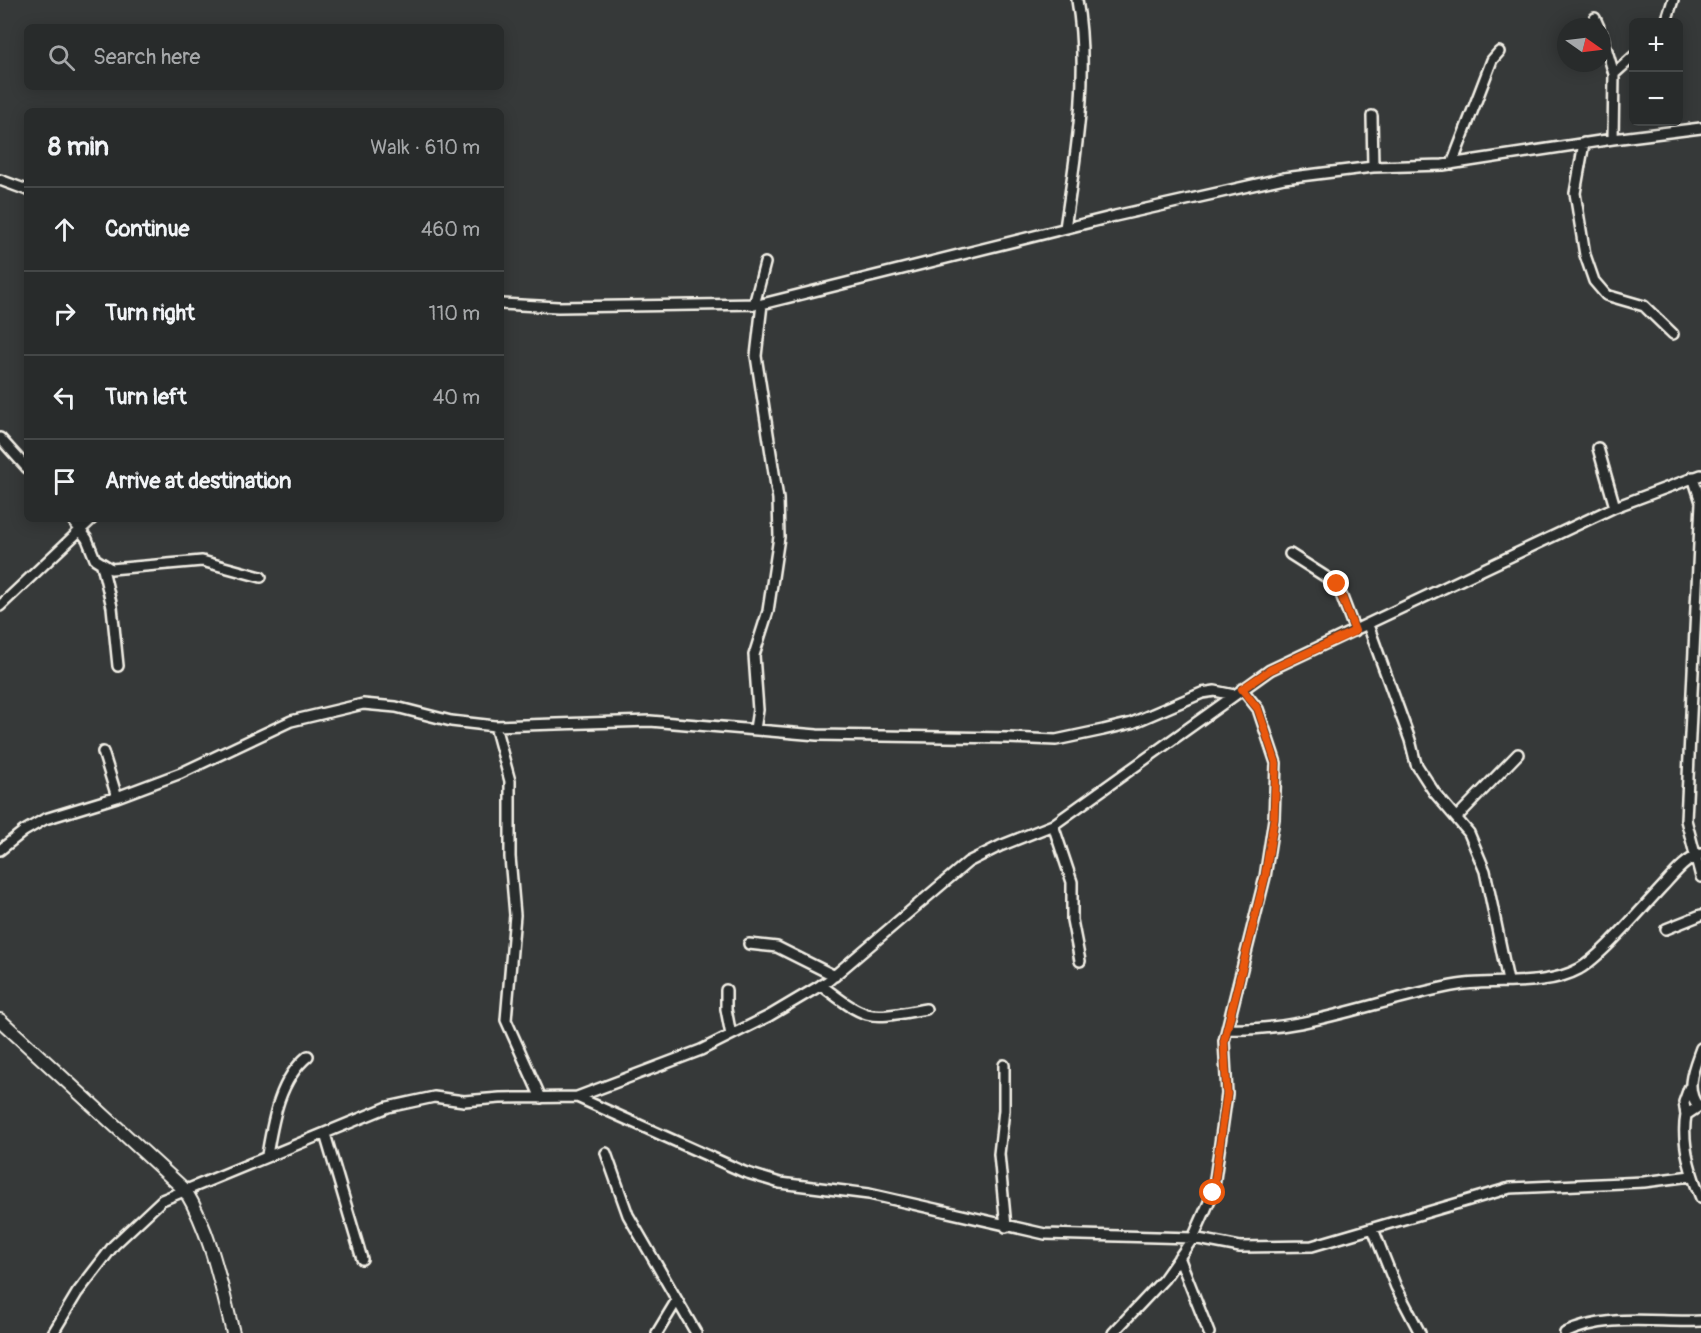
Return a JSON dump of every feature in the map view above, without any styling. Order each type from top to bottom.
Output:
[{"type":"street","points":[[1065,228],[1081,94],[1082,59],[1077,0]]},
{"type":"street","points":[[1667,18],[1673,0]]},
{"type":"street","points":[[1452,164],[1492,60],[1499,52]]},
{"type":"street","points":[[1614,74],[1629,60]]},
{"type":"street","points":[[1611,64],[1614,74],[1613,139]]},
{"type":"street","points":[[1372,116],[1373,167]]},
{"type":"street","points":[[504,303],[558,307],[758,305],[1065,228],[1284,178],[1373,167],[1452,164],[1584,143],[1701,128]]},
{"type":"street","points":[[1584,143],[1575,193],[1585,255],[1594,281],[1606,295],[1644,306],[1673,334]]},
{"type":"street","points":[[0,180],[24,189]]},
{"type":"street","points":[[755,729],[758,710],[754,655],[768,611],[779,537],[778,499],[756,356],[758,305],[765,262]]},
{"type":"street","points":[[0,438],[24,465]]},
{"type":"street","points":[[1598,448],[1615,507]]},
{"type":"street","points":[[53,1333],[77,1293],[114,1245],[162,1200],[388,1107],[434,1097],[464,1101],[577,1097],[701,1050],[835,976],[968,862],[1000,846],[1053,825],[1270,670],[1615,507],[1697,476],[1701,502],[1687,802],[1688,834],[1697,855],[1701,877]]},
{"type":"street","points":[[75,522],[81,529],[95,559],[102,565],[124,569],[202,561],[261,577]]},
{"type":"street","points":[[0,606],[89,522]]},
{"type":"street","points":[[1290,554],[1337,584],[1355,631]]},
{"type":"street","points":[[102,565],[112,607],[118,666]]},
{"type":"street","points":[[1368,625],[1410,740],[1416,764],[1434,792],[1469,833],[1485,871],[1508,981]]},
{"type":"street","points":[[0,850],[24,831],[45,819],[117,797],[181,773],[291,721],[344,707],[378,705],[419,711],[466,723],[495,726],[650,721],[817,735],[1056,740],[1132,723],[1202,693],[1238,692],[1258,709],[1276,763],[1274,819],[1265,877],[1227,1029],[1223,1054],[1227,1094],[1213,1193],[1193,1238],[1164,1279],[1113,1333]]},
{"type":"street","points":[[495,726],[510,781],[510,857],[515,915],[506,1020],[540,1098]]},
{"type":"street","points":[[104,752],[117,797]]},
{"type":"street","points":[[1456,818],[1518,754]]},
{"type":"street","points":[[1053,825],[1072,882],[1072,920],[1080,961]]},
{"type":"street","points":[[1227,1029],[1254,1030],[1281,1027],[1367,1009],[1400,996],[1459,985],[1550,978],[1580,968],[1697,855]]},
{"type":"street","points":[[1666,929],[1701,915]]},
{"type":"street","points":[[749,944],[777,947],[835,976]]},
{"type":"street","points":[[821,985],[856,1012],[878,1017],[926,1009]]},
{"type":"street","points":[[726,990],[731,1035]]},
{"type":"street","points":[[0,1020],[185,1190],[197,1210],[208,1242],[233,1333]]},
{"type":"street","points":[[1701,1048],[1684,1102],[1685,1141],[1691,1176],[1701,1198]]},
{"type":"street","points":[[267,1155],[273,1120],[286,1084],[296,1066],[308,1056]]},
{"type":"street","points":[[1004,1065],[1004,1110],[999,1154],[1006,1227]]},
{"type":"street","points":[[1686,1115],[1699,1106],[1693,1099],[1690,1086]]},
{"type":"street","points":[[577,1097],[744,1172],[780,1183],[869,1194],[1006,1227],[1045,1234],[1193,1238],[1240,1247],[1312,1246],[1478,1195],[1510,1188],[1644,1182],[1691,1176]]},
{"type":"street","points":[[325,1134],[362,1259]]},
{"type":"street","points":[[606,1153],[628,1215],[696,1333]]},
{"type":"street","points":[[1373,1229],[1396,1287],[1420,1333]]},
{"type":"street","points":[[1179,1257],[1209,1333]]},
{"type":"street","points":[[657,1333],[677,1300]]},
{"type":"street","points":[[1565,1333],[1601,1322],[1637,1318],[1701,1321]]},
{"type":"route","points":[[1213,1193],[1227,1094],[1224,1041],[1265,877],[1274,819],[1276,763],[1258,709],[1242,689],[1270,670],[1355,631],[1337,584]]}]
